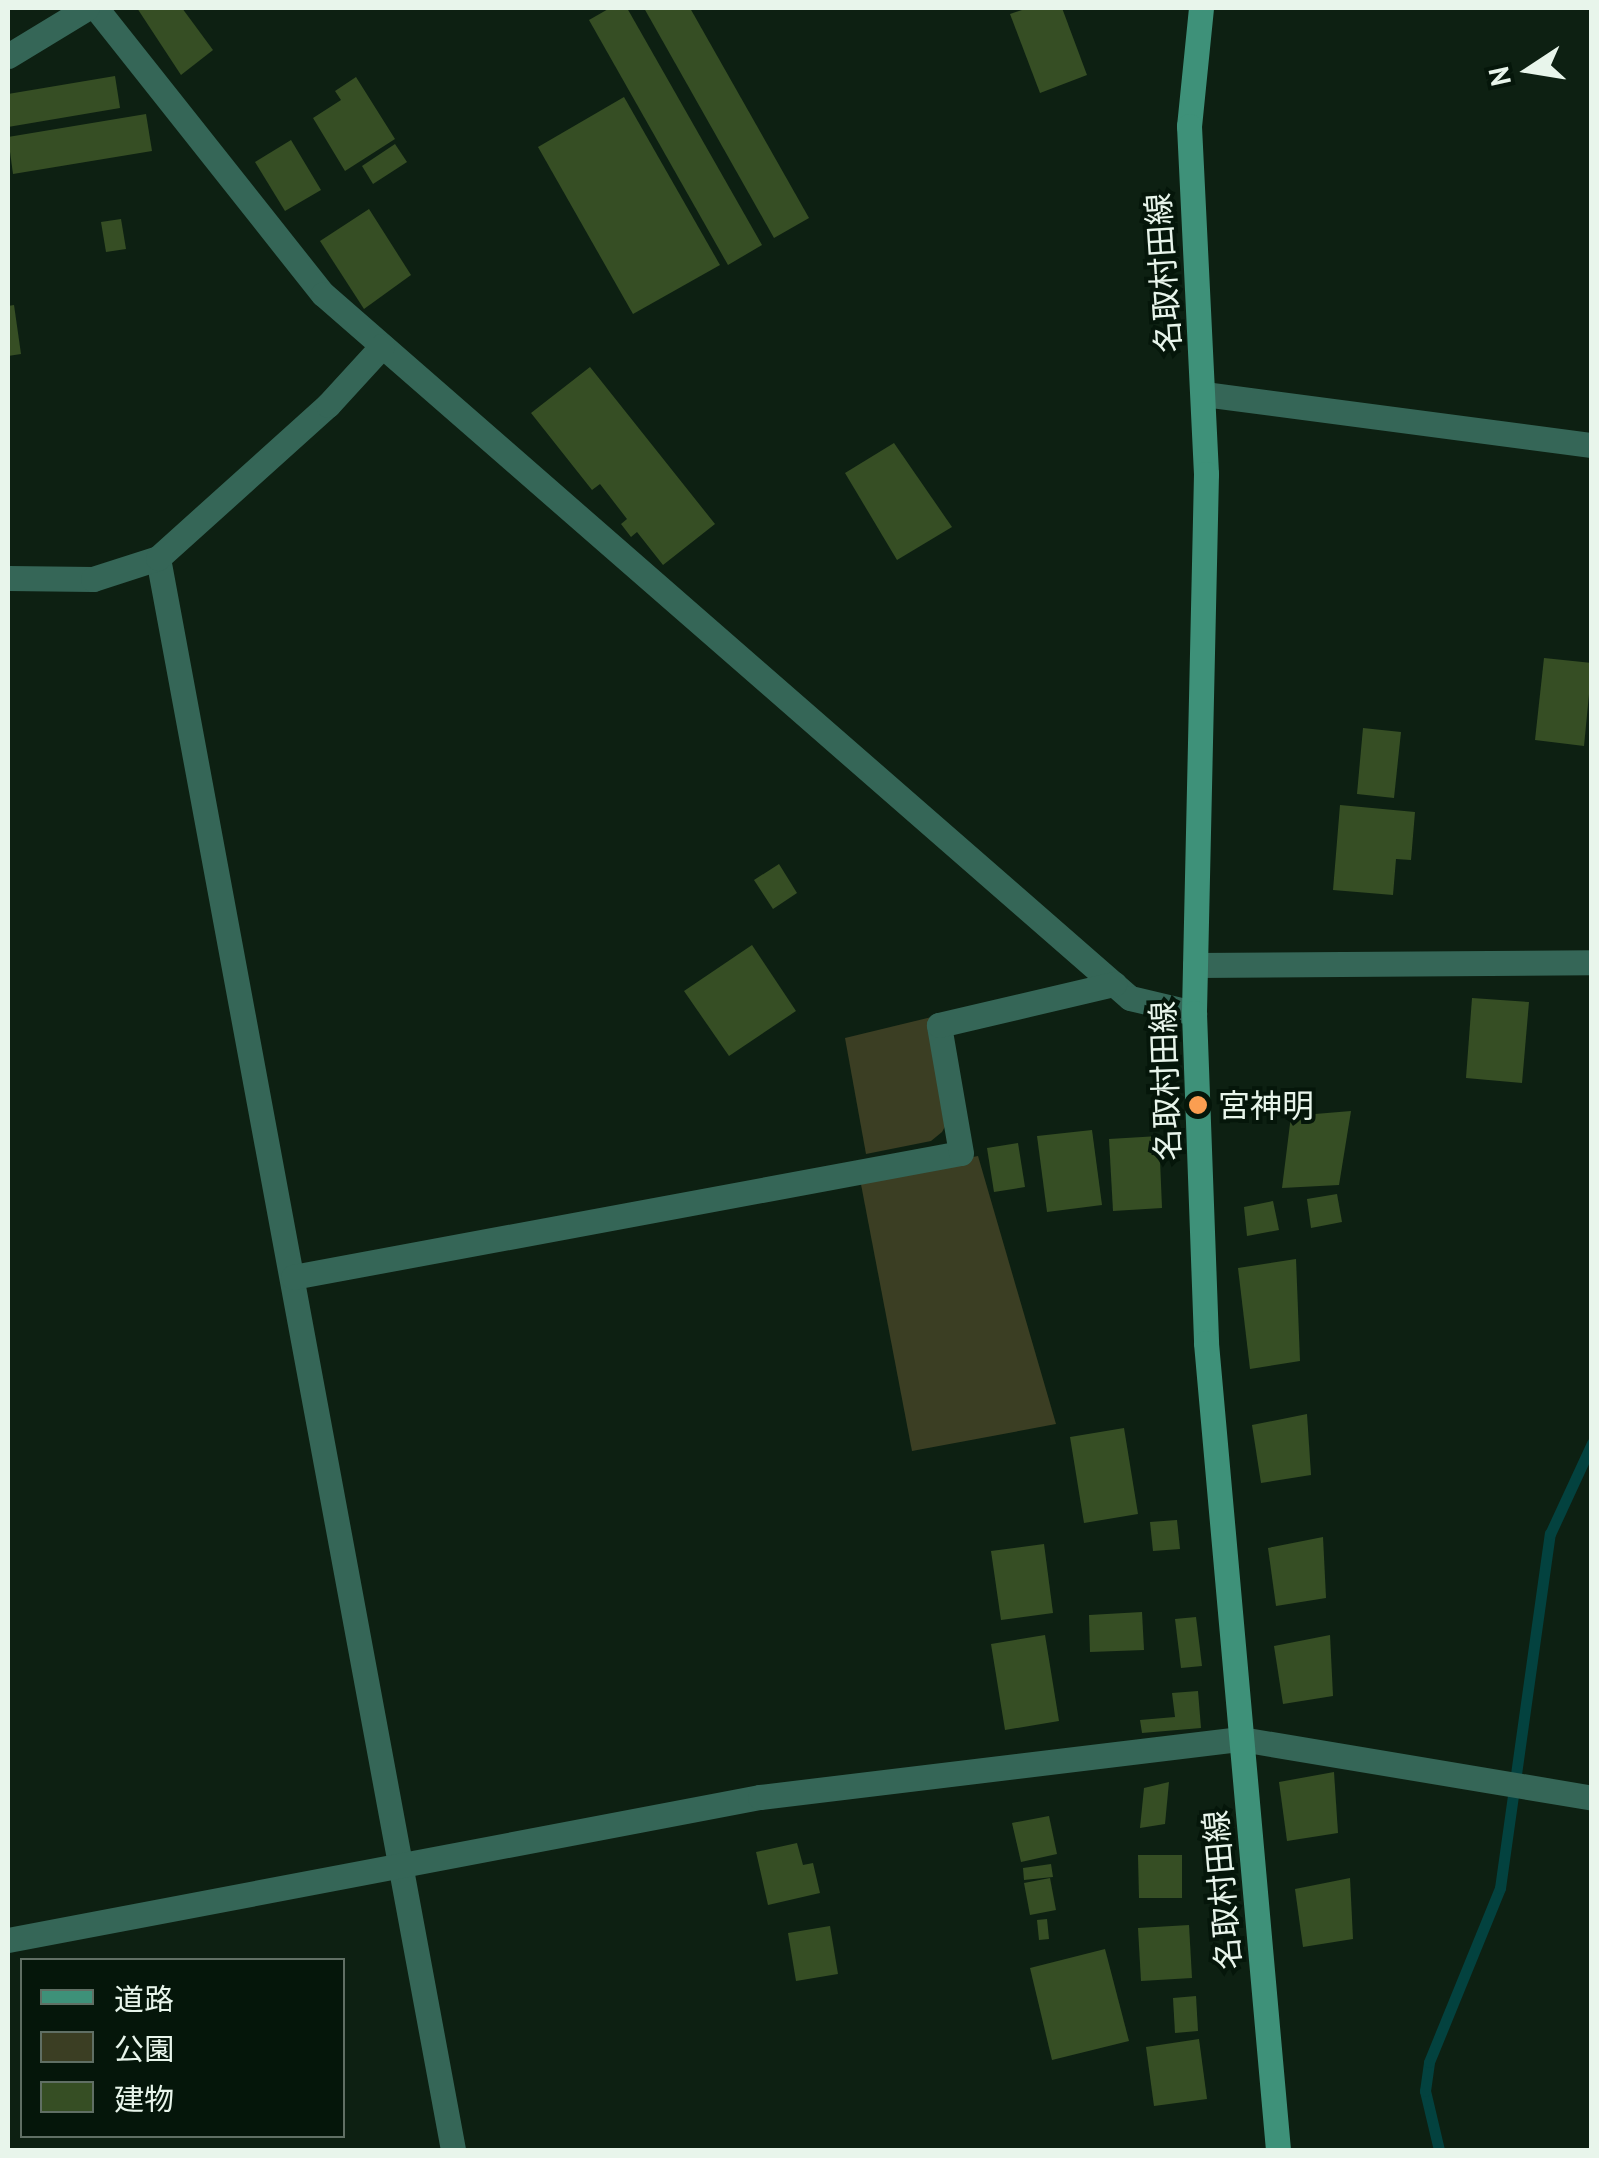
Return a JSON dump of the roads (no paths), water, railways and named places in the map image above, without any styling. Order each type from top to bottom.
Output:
[{"type":"main road","name":"名取村田線","points":[[1201,8],[1190,126],[1190,219],[1204,394],[1194,1013],[1206,1343],[1278,2150]]},
{"type":"street","points":[[8,56],[87,8]]},
{"type":"street","points":[[96,8],[323,294],[1130,998],[1194,1013]]},
{"type":"street","points":[[8,578],[93,579],[158,558],[328,405],[382,346]]},
{"type":"street","points":[[1204,394],[1592,445]]},
{"type":"street","points":[[158,558],[453,2150]]},
{"type":"street","points":[[1195,965],[1590,957]]},
{"type":"street","points":[[293,1277],[961,1153],[939,1025],[1114,984]]},
{"type":"street","points":[[8,1940],[760,1797],[1241,1739],[1592,1798]]},
{"type":"waterway","points":[[1439,2150],[1425,2091],[1429,2062],[1500,1888],[1550,1534],[1592,1443]]},
{"type":"place","name":"宮神明","points":[[1198,1105]]}]
